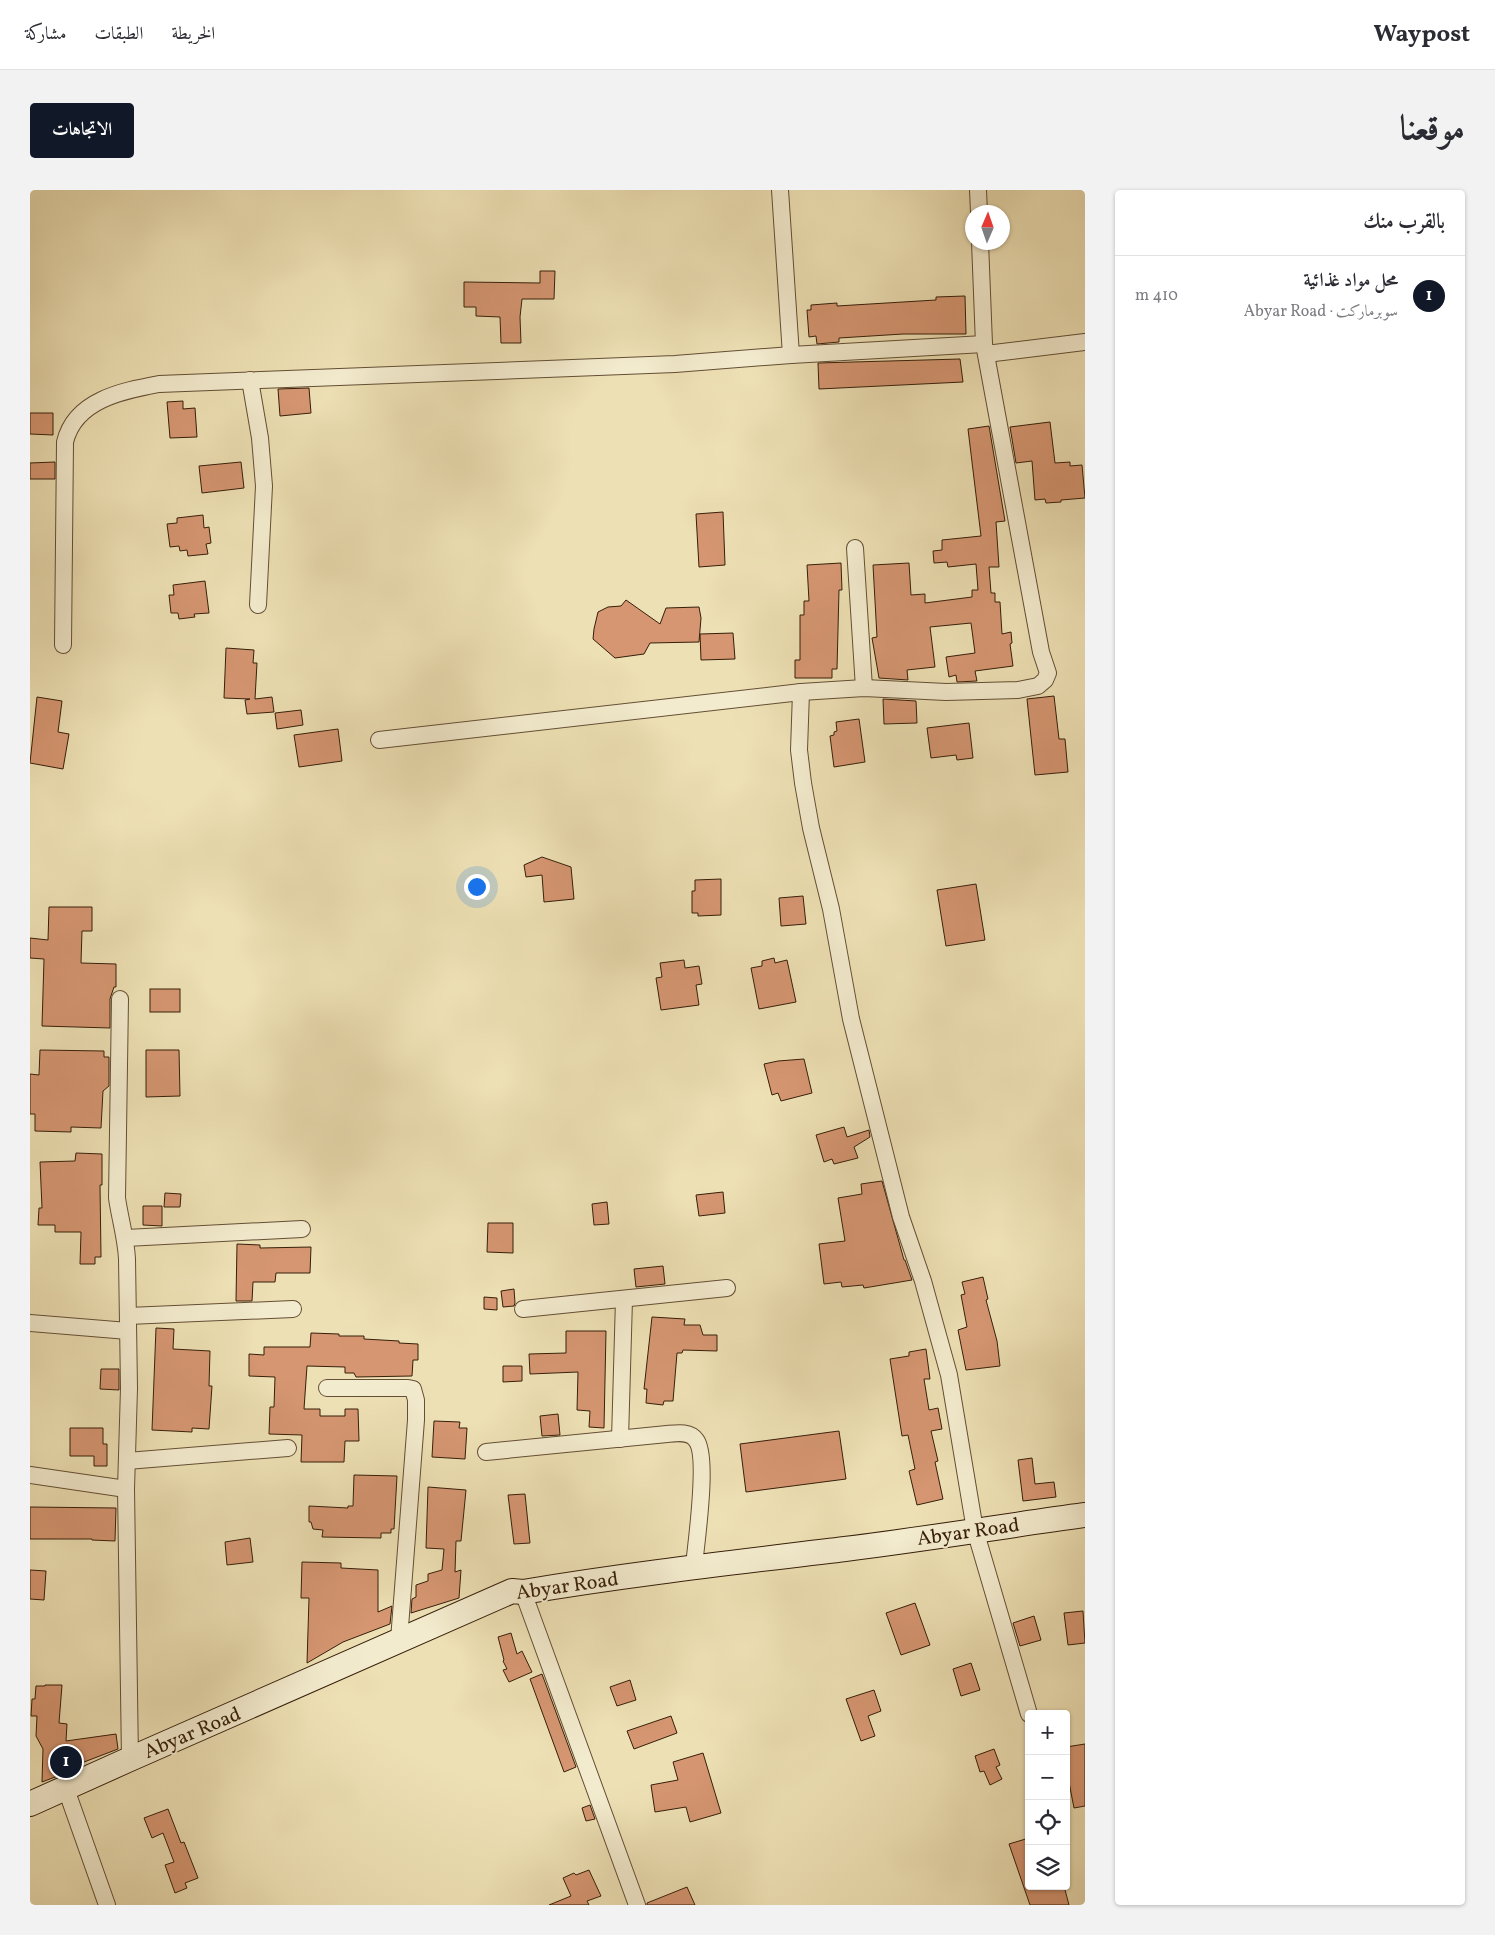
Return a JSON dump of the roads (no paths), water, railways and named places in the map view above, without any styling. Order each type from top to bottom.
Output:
[{"type":"main road","name":"Abyar Road","points":[[30,1804],[512,1591],[523,1592],[694,1566],[848,1549],[1085,1514]]},
{"type":"street","points":[[780,190],[791,355]]},
{"type":"street","points":[[978,190],[978,205]]},
{"type":"street","points":[[379,740],[801,692],[864,688],[946,692],[1018,690],[1038,686],[1045,680],[1048,673],[1041,652],[985,349],[980,250]]},
{"type":"street","points":[[63,645],[65,442],[68,428],[80,413],[97,402],[133,389],[159,384],[675,364],[791,355],[985,349],[1085,342]]},
{"type":"street","points":[[250,380],[260,438],[264,486],[258,605]]},
{"type":"street","points":[[855,548],[864,688]]},
{"type":"street","points":[[801,692],[799,750],[811,828],[831,909],[851,1019],[901,1217],[923,1281],[950,1375],[975,1530],[1028,1710]]},
{"type":"street","points":[[120,999],[118,1198],[120,1218],[126,1238],[128,1324],[129,1388],[126,1489],[130,1759]]},
{"type":"street","points":[[126,1238],[302,1229]]},
{"type":"street","points":[[523,1309],[726,1288]]},
{"type":"street","points":[[620,1439],[624,1299]]},
{"type":"street","points":[[30,1323],[128,1324],[293,1309]]},
{"type":"street","points":[[327,1388],[408,1388],[413,1389],[415,1395],[416,1420],[399,1640]]},
{"type":"street","points":[[486,1452],[682,1433],[692,1436],[697,1440],[702,1456],[701,1493],[694,1566]]},
{"type":"street","points":[[127,1462],[288,1448]]},
{"type":"street","points":[[30,1475],[126,1489]]},
{"type":"street","points":[[523,1592],[637,1905]]},
{"type":"street","points":[[66,1789],[107,1905]]},
{"type":"place","name":"محل مواد غذائية","points":[[66,1762]]}]
